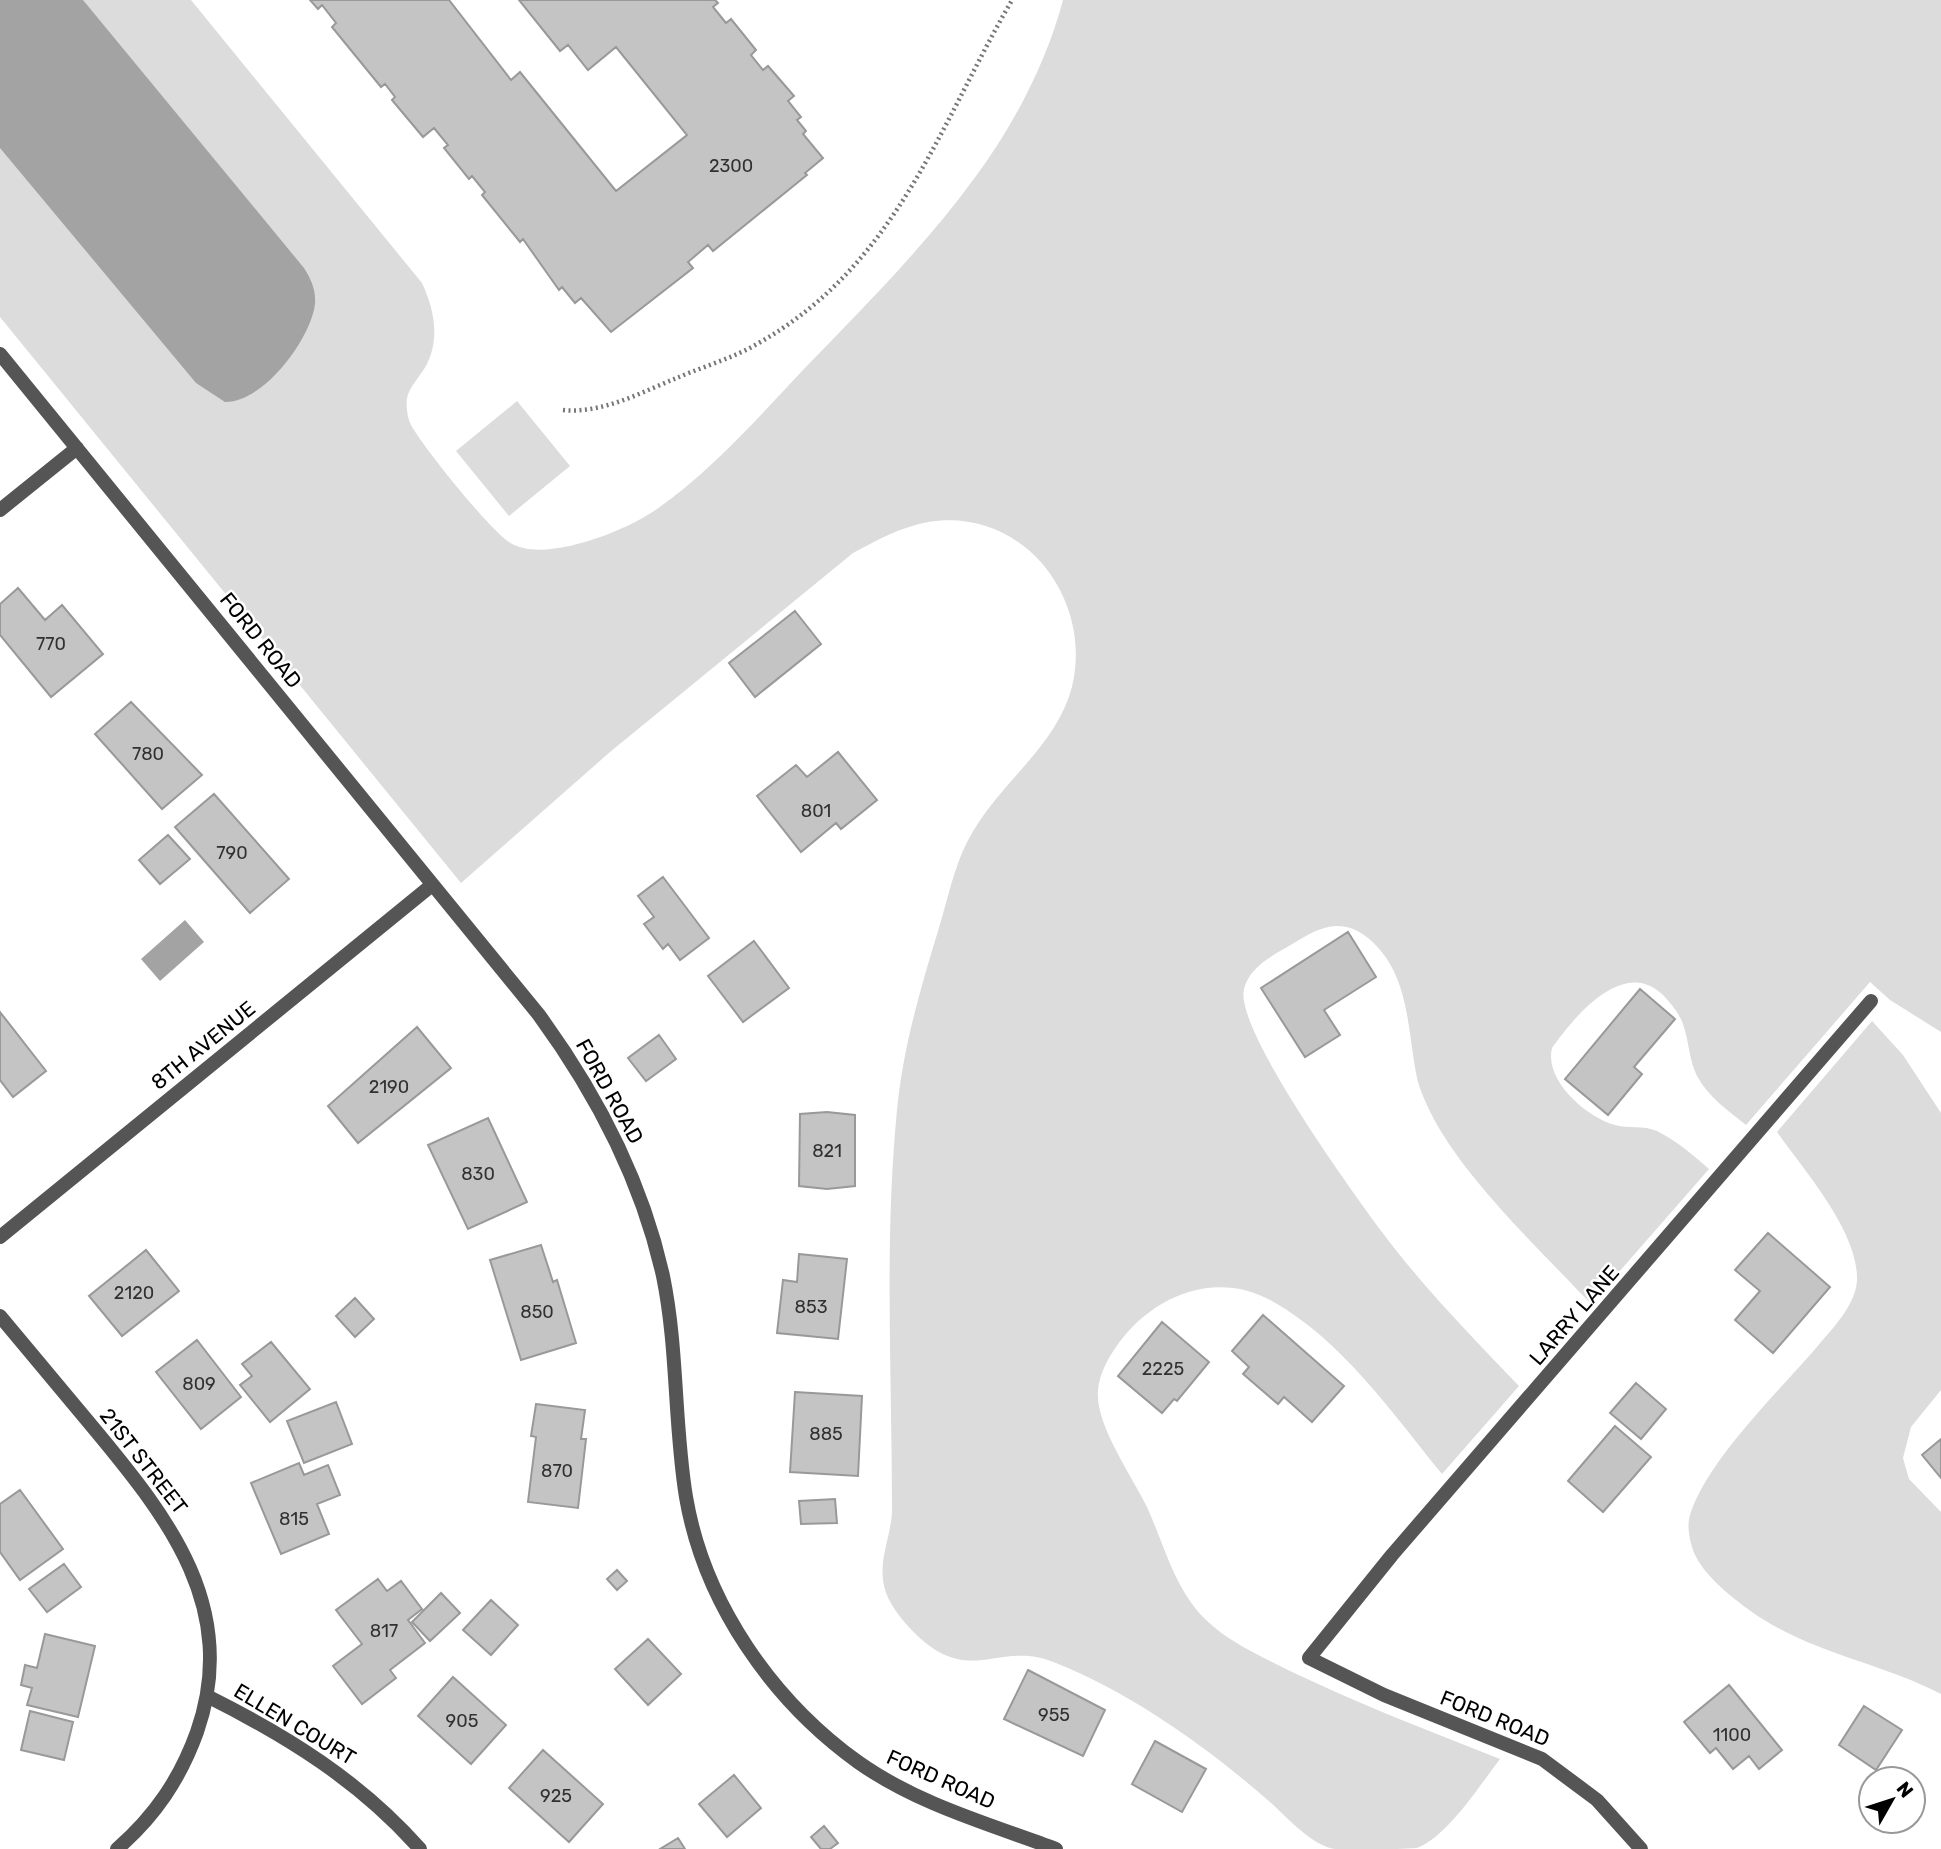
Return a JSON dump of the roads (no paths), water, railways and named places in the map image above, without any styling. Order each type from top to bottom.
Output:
[{"type":"street","name":"FORD ROAD","points":[[0,354],[566,1053],[610,1128],[632,1180],[658,1255],[668,1301],[683,1472],[692,1525],[708,1573],[741,1638],[795,1706],[859,1762],[923,1799],[1056,1849]]},
{"type":"street","points":[[0,510],[77,448]]},
{"type":"street","name":"8TH AVENUE","points":[[0,1237],[432,885]]},
{"type":"street","name":"LARRY LANE","points":[[1310,1658],[1375,1575],[1871,1001]]},
{"type":"street","name":"21ST STREET","points":[[0,1316],[150,1496],[173,1531],[190,1565],[206,1623],[209,1655],[207,1696],[194,1739],[174,1782],[152,1814],[117,1849]]},
{"type":"street","name":"FORD ROAD","points":[[1310,1658],[1384,1695],[1542,1759],[1598,1800],[1641,1849]]},
{"type":"street","name":"ELLEN COURT","points":[[207,1696],[272,1730],[324,1763],[370,1798],[420,1849]]}]
